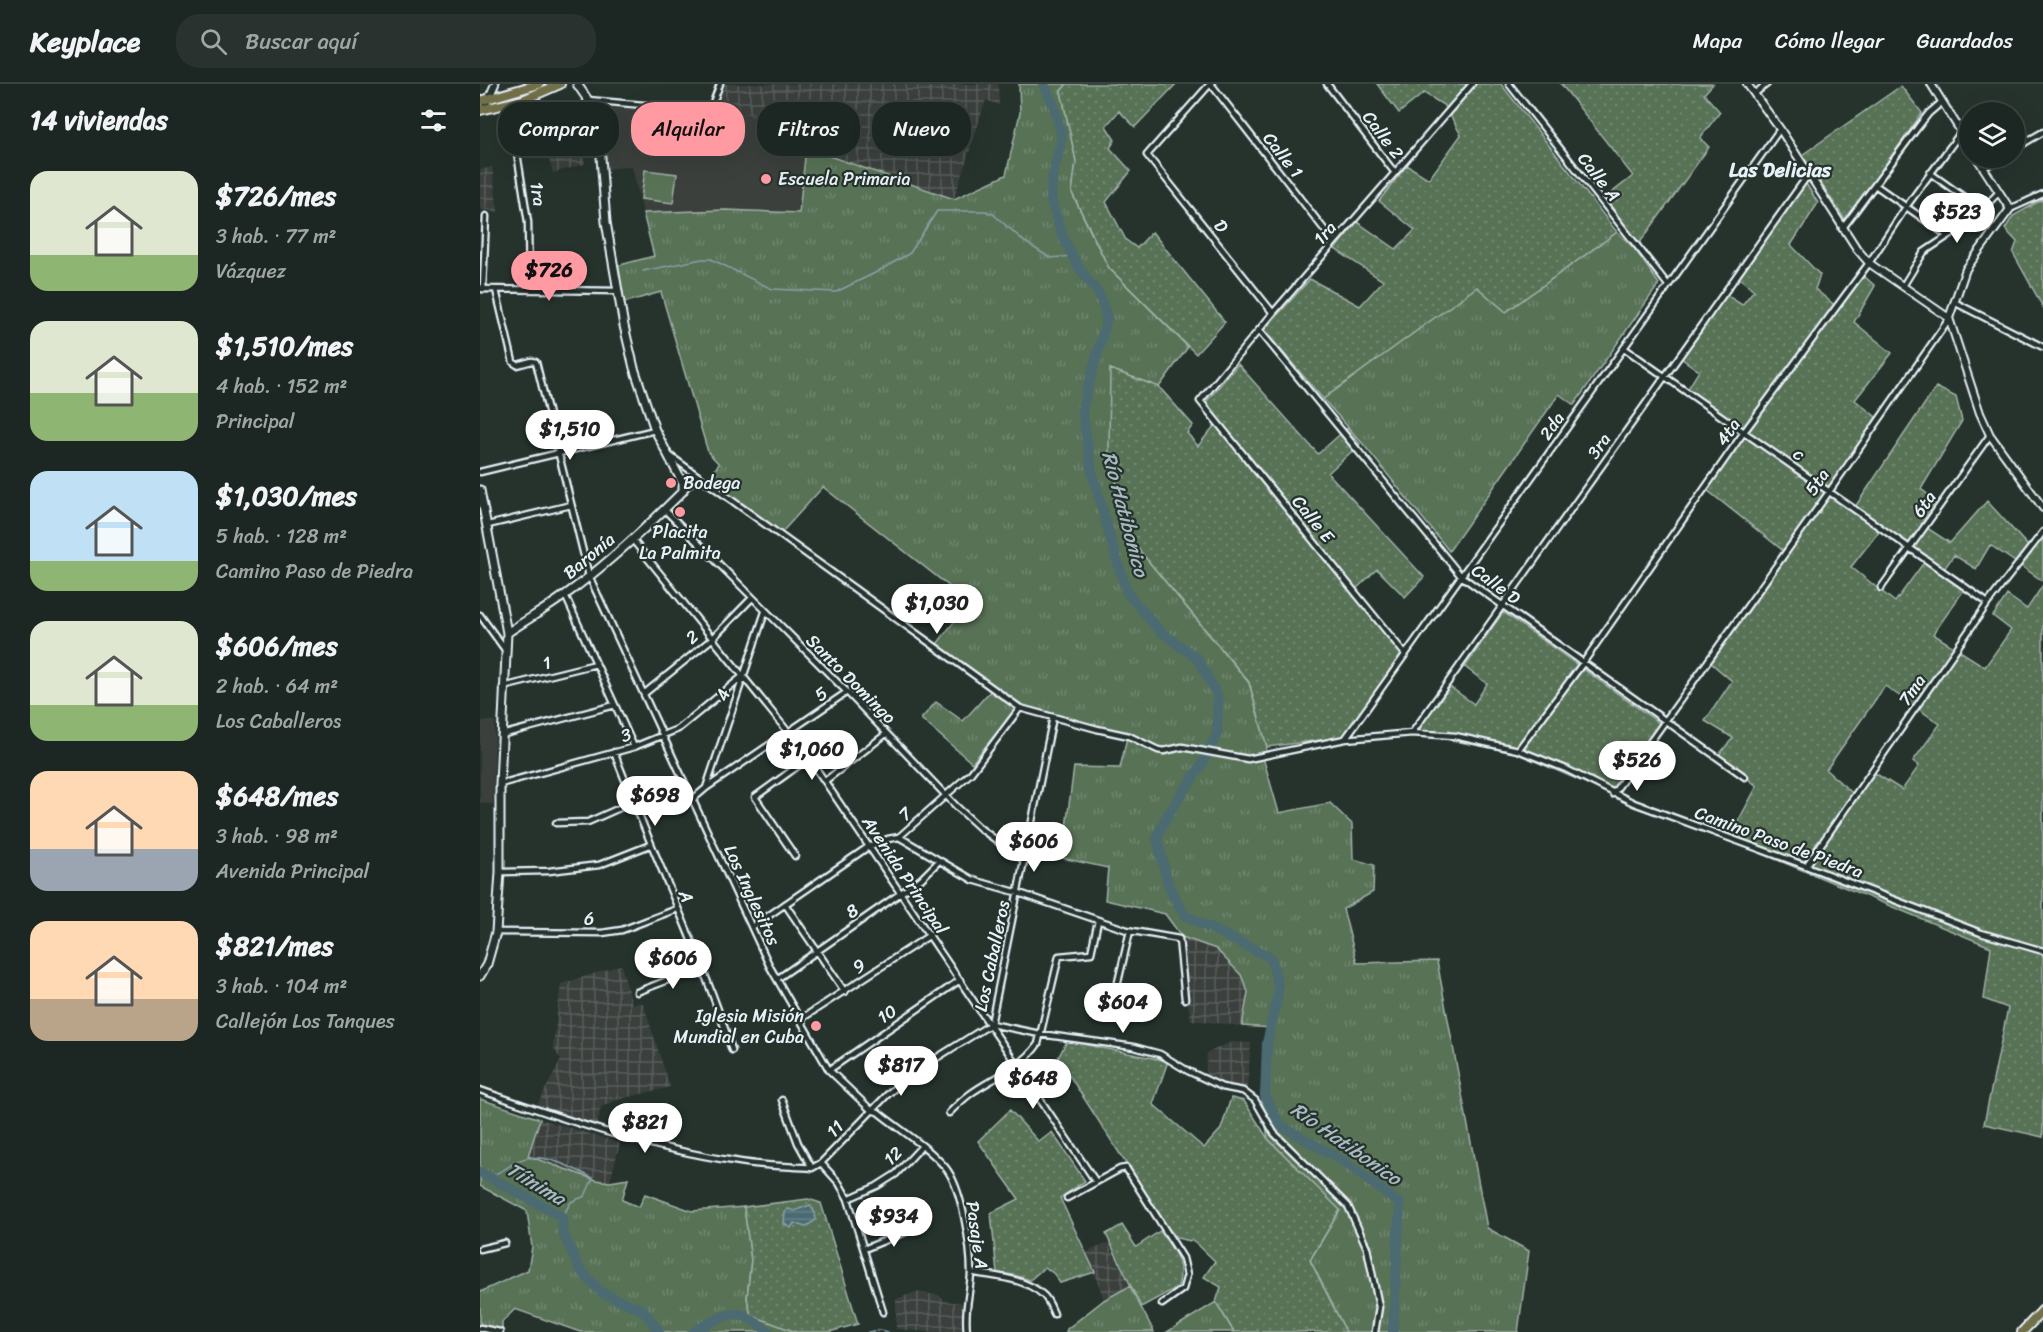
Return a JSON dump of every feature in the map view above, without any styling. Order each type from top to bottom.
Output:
[{"type":"main road","points":[[484,100],[539,84]]},
{"type":"main road","points":[[513,102],[538,95],[560,84]]},
{"type":"main road","points":[[577,84],[588,100],[600,144],[606,222],[634,368],[655,430],[683,484],[683,490]]},
{"type":"main road","points":[[482,109],[498,105]]},
{"type":"main road","points":[[480,490],[507,633],[501,735],[500,872],[496,932],[487,964],[480,976]]},
{"type":"main road","name":"Baronía","points":[[507,633],[565,595],[589,576],[683,490]]},
{"type":"main road","points":[[2022,1332],[2043,1310]]},
{"type":"street","points":[[482,109],[484,100],[495,84]]},
{"type":"street","points":[[588,100],[710,111],[720,84]]},
{"type":"street","name":"D","points":[[1210,84],[1148,155],[1273,313]]},
{"type":"street","name":"Calle 1","points":[[1210,84],[1334,242]]},
{"type":"street","name":"Calle 2","points":[[1327,84],[1395,173]]},
{"type":"street","name":"1ra","points":[[1200,401],[1273,313],[1472,84]]},
{"type":"street","name":"Calle A","points":[[1509,84],[1668,285]]},
{"type":"street","points":[[1747,84],[1780,129],[1842,229],[1869,263],[1949,318],[1980,413],[1990,435],[2043,508]]},
{"type":"street","points":[[1754,94],[1767,84]]},
{"type":"street","points":[[1932,84],[1959,129]]},
{"type":"street","points":[[1842,229],[1918,127],[1942,102]]},
{"type":"street","name":"2da","points":[[1345,739],[1780,129]]},
{"type":"street","points":[[2025,143],[2043,132]]},
{"type":"street","name":"4ta","points":[[1518,750],[1583,663],[1744,432],[1869,263],[1906,207],[1959,135]]},
{"type":"street","name":"1ra","points":[[517,156],[528,222],[529,290]]},
{"type":"street","points":[[1983,168],[2010,209]]},
{"type":"street","points":[[1930,174],[1982,210]]},
{"type":"street","name":"3ra","points":[[1412,733],[1808,175]]},
{"type":"street","points":[[1875,185],[1948,236]]},
{"type":"street","points":[[1903,286],[1924,252],[1972,220],[1999,192]]},
{"type":"street","name":"5ta","points":[[1613,794],[1829,492],[1949,318],[1966,269],[2010,209],[2043,194]]},
{"type":"street","points":[[486,216],[482,289],[618,291]]},
{"type":"street","name":"Los Inglesitos","points":[[496,290],[513,362],[517,365],[536,362],[589,576],[777,979],[829,1070],[871,1110]]},
{"type":"street","points":[[1954,302],[1972,309],[2043,347]]},
{"type":"street","name":"Calle D","points":[[1259,330],[1461,576],[1745,777]]},
{"type":"street","name":"c","points":[[1624,348],[1988,603]]},
{"type":"street","name":"Calle E","points":[[1200,401],[1406,654]]},
{"type":"street","points":[[480,472],[655,430]]},
{"type":"street","name":"6ta","points":[[1881,588],[1990,435]]},
{"type":"street","name":"Camino Paso de Piedra","points":[[668,454],[1020,708],[1129,736],[1158,750],[1194,748],[1248,759],[1345,739],[1412,733],[1455,736],[1518,750],[1566,769],[1613,794],[1981,933],[2043,951]]},
{"type":"street","points":[[683,490],[698,476]]},
{"type":"street","points":[[488,525],[571,505]]},
{"type":"street","name":"Santo Domingo","points":[[664,509],[847,692],[946,795],[981,828],[1025,861]]},
{"type":"street","name":"7ma","points":[[1806,866],[1988,603],[2043,532]]},
{"type":"street","name":"Avenida Principal","points":[[632,539],[809,758],[1096,1182]]},
{"type":"street","points":[[565,595],[634,747]]},
{"type":"street","name":"2","points":[[645,693],[713,638],[752,598]]},
{"type":"street","name":"4","points":[[706,788],[765,612]]},
{"type":"street","points":[[480,615],[506,651]]},
{"type":"street","name":"1","points":[[504,687],[596,663]]},
{"type":"street","name":"3","points":[[500,784],[634,747],[678,729],[744,676]]},
{"type":"street","name":"5","points":[[693,799],[847,692]]},
{"type":"street","points":[[501,735],[615,705]]},
{"type":"street","name":"7","points":[[753,927],[868,847],[899,837],[970,773],[1020,708]]},
{"type":"street","name":"Los Caballeros","points":[[991,1024],[1053,717]]},
{"type":"street","points":[[825,781],[886,734]]},
{"type":"street","name":"A","points":[[614,752],[650,846],[720,1014],[732,1050]]},
{"type":"street","points":[[795,856],[755,797],[809,758]]},
{"type":"street","points":[[556,823],[588,822],[633,802]]},
{"type":"street","points":[[899,837],[973,880],[1131,931],[1179,939],[1185,999]]},
{"type":"street","points":[[500,872],[549,871],[599,865],[650,846]]},
{"type":"street","name":"8","points":[[777,979],[921,879],[939,861]]},
{"type":"street","points":[[785,904],[845,992]]},
{"type":"street","name":"6","points":[[496,932],[602,933],[622,930],[677,909]]},
{"type":"street","points":[[949,1113],[969,1094],[1018,1066],[1035,1049],[1059,956],[1091,953],[1098,921]]},
{"type":"street","points":[[1118,982],[1131,931]]},
{"type":"street","name":"9","points":[[801,1019],[930,935]]},
{"type":"street","points":[[637,992],[701,967]]},
{"type":"street","name":"10","points":[[829,1070],[960,980]]},
{"type":"street","points":[[991,1024],[1040,1034],[1134,1047],[1160,1054],[1188,1071],[1222,1087],[1244,1091],[1255,1100],[1274,1133],[1348,1206],[1367,1248],[1379,1307],[1375,1332]]},
{"type":"street","name":"11","points":[[813,1167],[821,1163],[871,1110],[914,1072],[991,1024]]},
{"type":"street","points":[[480,1090],[574,1123],[649,1144],[736,1162],[813,1167]]},
{"type":"street","points":[[782,1100],[798,1143],[813,1167]]},
{"type":"street","name":"Pasaje A","points":[[871,1110],[878,1112],[922,1146],[945,1167],[952,1178],[964,1216],[971,1272],[965,1313],[967,1332]]},
{"type":"street","name":"12","points":[[848,1199],[877,1186],[896,1174],[922,1146]]},
{"type":"street","points":[[821,1163],[839,1183],[848,1199],[883,1312]]},
{"type":"street","points":[[1067,1198],[1120,1168],[1126,1168],[1183,1258],[1186,1275],[1183,1289],[1162,1304]]},
{"type":"street","points":[[864,1249],[915,1228]]},
{"type":"street","points":[[480,1250],[505,1243]]},
{"type":"street","points":[[971,1272],[1013,1280],[1029,1286],[1044,1294],[1054,1314]]},
{"type":"street","points":[[480,1328],[500,1332]]},
{"type":"shaded area","points":[[725,84],[998,84],[999,105],[986,100],[971,146],[971,102],[872,102],[872,156],[968,156],[954,199],[829,156],[860,156],[860,102],[757,102],[757,116],[745,113],[745,102],[719,102]]},
{"type":"shaded area","points":[[619,108],[631,109],[631,156],[745,156],[745,113],[757,116],[757,156],[805,156],[800,213],[725,210],[643,213],[632,166],[606,169],[604,156],[619,156]]},
{"type":"shaded area","points":[[548,156],[584,156],[585,164],[553,173]]},
{"type":"shaded area","points":[[492,167],[498,212],[480,209],[480,170]]},
{"type":"shaded area","points":[[480,721],[495,721],[493,804],[480,803]]},
{"type":"shaded area","points":[[1182,937],[1216,949],[1241,975],[1248,992],[1242,1026],[1191,1020]]},
{"type":"shaded area","points":[[621,965],[632,1004],[643,1003],[670,1087],[616,1100],[601,1107],[597,1127],[537,1105],[561,1060],[553,1047],[561,984]]},
{"type":"shaded area","points":[[1231,1042],[1251,1043],[1247,1088],[1222,1084],[1206,1077],[1207,1053]]},
{"type":"shaded area","points":[[540,1119],[620,1143],[610,1182],[596,1180],[528,1156]]},
{"type":"shaded area","points":[[1108,1243],[1130,1286],[1104,1300],[1087,1252]]},
{"type":"shaded area","points":[[916,1292],[939,1295],[944,1301],[963,1303],[961,1332],[896,1329],[896,1299]]},
{"type":"green space","points":[[1019,84],[1067,84],[1061,91],[1076,161],[1072,193],[1109,268],[1188,347],[1159,387],[1110,369],[1130,539],[1249,683],[1267,747],[1264,761],[1279,813],[1330,803],[1352,824],[1353,859],[1374,865],[1373,892],[1343,909],[1357,963],[1437,961],[1487,1228],[1529,1251],[1518,1332],[1346,1332],[1310,1260],[1340,1210],[1268,1139],[1261,1094],[1273,1028],[1242,1026],[1248,992],[1241,975],[1216,949],[1182,937],[1165,914],[1105,900],[1108,868],[1062,858],[1074,767],[1120,768],[1128,733],[1017,708],[972,763],[921,719],[936,702],[963,721],[993,688],[937,644],[969,602],[823,487],[782,532],[707,479],[719,464],[708,452],[661,292],[623,303],[616,266],[654,256],[643,213],[725,210],[799,213],[805,156],[829,156],[954,199],[1006,175],[1020,113]]},
{"type":"green space","points":[[1067,84],[1176,84],[1135,127],[1119,111],[1106,126],[1115,140],[1110,148],[1131,171],[1106,202],[1126,240],[1137,248],[1152,232],[1225,322],[1196,354],[1109,268],[1072,193],[1076,161],[1061,91]]},
{"type":"green space","points":[[1377,84],[1501,84],[1617,232],[1506,312],[1477,287],[1323,399],[1264,330],[1310,279],[1360,306],[1383,281],[1335,249],[1357,222],[1396,249],[1415,230],[1379,201],[1407,165],[1429,179],[1461,135],[1445,106],[1424,93],[1399,113]]},
{"type":"green space","points":[[1561,84],[1713,84],[1704,94],[1720,112],[1700,138],[1709,147],[1639,244],[1605,198],[1633,176]]},
{"type":"green space","points":[[1901,86],[1922,113],[1846,221],[1802,155]]},
{"type":"green space","points":[[645,170],[677,174],[673,203],[641,199]]},
{"type":"green space","points":[[1805,182],[1818,203],[1791,245],[1820,275],[1815,289],[1837,307],[1864,276],[1875,286],[1854,322],[1892,353],[1855,400],[1876,417],[1865,437],[1828,489],[1855,507],[1936,387],[1956,397],[1962,421],[1921,489],[1936,501],[1921,524],[1950,543],[1987,501],[2028,546],[2043,528],[2043,581],[1990,545],[1976,569],[1954,555],[1941,573],[1964,590],[1933,634],[1985,667],[2011,630],[1993,616],[2007,595],[2027,609],[2043,585],[2043,1137],[1984,1124],[2008,1008],[1984,999],[1991,947],[1728,840],[1757,786],[1718,756],[1733,738],[1705,721],[1732,681],[1711,663],[1786,553],[1707,490],[1747,433],[1687,390],[1699,371],[1681,358],[1725,294],[1742,305],[1754,290],[1738,277]],"holes":[[[1880,530],[1925,561],[1895,602],[1851,567]],[[1885,686],[1940,724],[1913,761],[1919,766],[1902,790],[1875,773],[1857,797],[1826,770]]]},
{"type":"green space","points":[[2043,199],[2043,307],[2013,253],[2017,242],[2005,229],[2013,216]]},
{"type":"green space","points":[[1617,232],[1635,249],[1659,284],[1574,405],[1559,394],[1449,551],[1363,444],[1323,399],[1477,286],[1506,311]]},
{"type":"green space","points":[[1238,364],[1318,454],[1347,428],[1360,444],[1328,473],[1424,577],[1405,597],[1377,569],[1352,593],[1404,650],[1343,737],[1267,747],[1249,682],[1130,539],[1109,451],[1110,369],[1159,387],[1193,425],[1187,433],[1198,446],[1219,420],[1206,402]]},
{"type":"green space","points":[[1503,612],[1659,723],[1609,793],[1516,753],[1414,733],[1450,687],[1474,704],[1487,684],[1465,667]]},
{"type":"green space","points":[[1067,1041],[1168,1061],[1153,1104],[1204,1148],[1221,1129],[1231,1098],[1244,1101],[1268,1139],[1340,1210],[1310,1260],[1346,1332],[1234,1332],[1216,1302],[1221,1287],[1204,1277],[1215,1261],[1195,1242],[1177,1238],[1167,1227],[1058,1058]]},
{"type":"green space","points":[[480,1099],[540,1119],[528,1156],[596,1180],[610,1182],[628,1179],[622,1200],[639,1207],[645,1194],[692,1211],[744,1207],[751,1260],[747,1298],[751,1315],[796,1332],[580,1332],[515,1309],[502,1322],[502,1332],[480,1332],[480,1292],[528,1270],[532,1247],[527,1211],[480,1186]]},
{"type":"green space","points":[[1010,1110],[1039,1142],[1052,1132],[1085,1181],[1060,1198],[1095,1272],[1060,1283],[1045,1267],[1030,1280],[997,1273],[991,1213],[1019,1199],[978,1141]]},
{"type":"green space","points":[[808,1199],[821,1203],[858,1324],[829,1332],[796,1332],[751,1315],[747,1298],[751,1260],[744,1207]]},
{"type":"green space","points":[[1122,1225],[1136,1247],[1160,1231],[1174,1251],[1179,1263],[1178,1287],[1141,1307],[1106,1234]]},
{"type":"green space","points":[[1130,1286],[1154,1332],[1066,1332],[1104,1300]]},
{"type":"green space","points":[[1216,1302],[1234,1332],[1167,1332]]},
{"type":"water","points":[[810,1205],[816,1220],[805,1227],[794,1223],[791,1228],[784,1224],[785,1212],[788,1209],[794,1211]]},
{"type":"waterway","name":"Río Hatibonico","points":[[1044,84],[1055,109],[1062,137],[1052,179],[1051,200],[1063,238],[1079,268],[1099,294],[1107,318],[1082,409],[1092,472],[1112,543],[1127,593],[1160,631],[1198,659],[1218,697],[1217,734],[1201,766],[1165,819],[1157,838],[1169,887],[1184,915],[1271,958],[1279,990],[1267,1043],[1265,1096],[1280,1125],[1343,1161],[1400,1204],[1393,1332]]},
{"type":"waterway","points":[[643,271],[711,259],[772,289],[836,292],[910,253],[937,211],[985,211],[993,214],[1025,242],[1050,258],[1072,256]]},
{"type":"waterway","points":[[489,1176],[501,1172],[518,1161],[536,1158],[556,1162],[593,1178],[585,1196],[571,1202],[562,1217]]},
{"type":"waterway","name":"Tíinima","points":[[480,1172],[562,1217],[563,1233],[579,1268],[602,1293],[643,1310],[659,1332]]},
{"type":"waterway","name":"Tíinima","points":[[694,1332],[719,1318],[735,1314],[748,1318],[769,1332]]},
{"type":"waterway","name":"Tíinima","points":[[868,1332],[880,1330],[888,1332]]},
{"type":"place","name":"Escuela Primaria","points":[[766,179]]},
{"type":"place","name":"Bodega","points":[[671,483]]},
{"type":"place","name":"Placita La Palmita","points":[[680,512]]},
{"type":"place","name":"Iglesia Misión Mundial en Cuba","points":[[816,1026]]},
{"type":"district","name":"Las Delicias","points":[[1780,170]]}]
